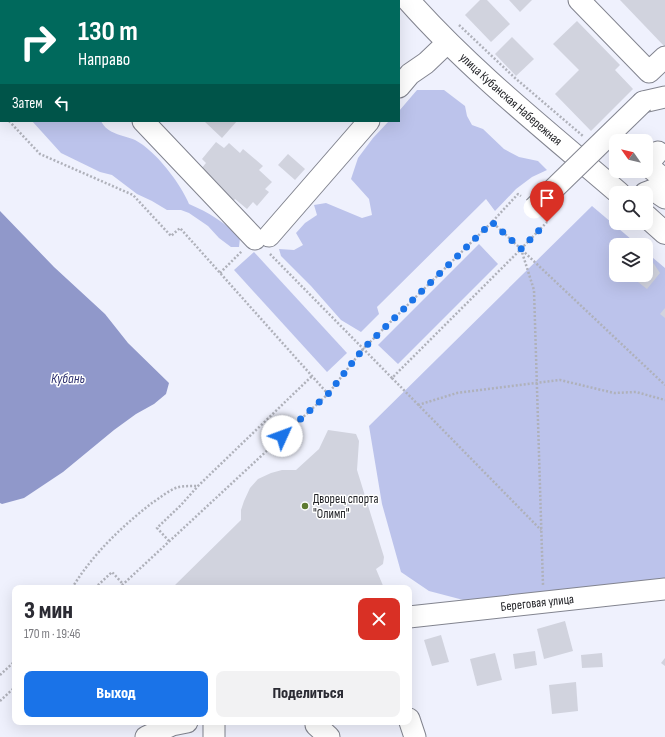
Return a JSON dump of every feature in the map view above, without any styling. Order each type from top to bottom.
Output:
[{"type":"main road","name":"улица Кубанская Набережная","points":[[408,0],[448,42],[498,89],[611,186]]},
{"type":"main road","points":[[653,222],[665,233]]},
{"type":"street","points":[[579,0],[650,72],[665,58]]},
{"type":"street","points":[[403,75],[426,63],[448,42]]},
{"type":"street","points":[[541,215],[643,102],[665,97]]},
{"type":"street","points":[[144,122],[262,237],[368,122]]},
{"type":"street","points":[[658,152],[647,165],[665,180]]},
{"type":"street","points":[[653,190],[665,198]]},
{"type":"street","name":"Береговая улица","points":[[412,617],[665,589]]},
{"type":"street","points":[[146,737],[176,725]]},
{"type":"street","points":[[214,725],[214,737]]},
{"type":"street","points":[[411,725],[415,737]]},
{"type":"path","points":[[454,20],[515,78],[586,138]]},
{"type":"path","points":[[10,122],[40,154],[133,195],[171,236],[180,228],[328,394]]},
{"type":"path","points":[[98,585],[112,572],[123,584],[328,394],[363,349],[492,222],[518,194]]},
{"type":"path","points":[[392,378],[521,249],[541,215]]},
{"type":"path","points":[[492,222],[665,385]]},
{"type":"path","points":[[220,273],[262,237],[363,349],[541,530]]},
{"type":"path","points":[[521,249],[534,290],[543,602]]},
{"type":"path","points":[[169,541],[157,528],[198,486],[312,376]]},
{"type":"path","points":[[418,405],[456,393],[560,380],[614,393],[636,392],[665,400]]},
{"type":"path","points":[[74,585],[84,569],[107,542],[133,518],[158,499],[178,488],[198,486]]},
{"type":"path","points":[[0,675],[12,664]]},
{"type":"path","points":[[0,701],[12,690]]},
{"type":"shaded area","points":[[417,90],[444,90],[465,106],[467,116],[472,125],[483,129],[504,149],[519,157],[538,161],[547,170],[532,177],[516,189],[495,211],[486,199],[377,307],[379,314],[361,332],[341,320],[311,286],[281,256],[279,249],[294,250],[303,245],[296,233],[305,223],[317,215],[314,205],[326,203],[362,218],[372,215],[369,199],[351,179],[358,158],[373,138],[388,122],[400,122],[400,110]]},
{"type":"shaded area","points":[[33,122],[102,122],[107,129],[116,134],[135,140],[151,151],[174,178],[189,204],[216,218],[229,227],[240,238],[239,247],[231,247],[219,238],[208,226],[189,213],[181,210],[167,210],[137,194],[112,175],[100,172],[61,153]]},
{"type":"shaded area","points":[[592,206],[609,220],[609,230],[620,230],[630,238],[609,238],[609,282],[653,282],[653,258],[665,268],[665,579],[471,602],[429,591],[401,572],[382,504],[369,426]]},
{"type":"shaded area","points":[[479,244],[498,264],[398,364],[378,345]]},
{"type":"shaded area","points":[[254,252],[347,353],[327,372],[234,270]]},
{"type":"water","name":"Кубань","points":[[0,211],[54,267],[105,314],[128,343],[169,383],[166,394],[154,404],[136,414],[114,430],[63,472],[24,498],[2,504],[0,503]]},
{"type":"building","points":[[480,0],[487,0],[510,24],[491,42],[465,15]]},
{"type":"building","points":[[509,0],[532,0],[520,12]]},
{"type":"building","points":[[620,0],[665,0],[665,47]]},
{"type":"building","points":[[577,21],[620,65],[615,70],[633,89],[591,131],[555,94],[579,70],[553,44]]},
{"type":"building","points":[[512,37],[534,59],[516,76],[495,54]]},
{"type":"building","points":[[205,122],[236,122],[222,138]]},
{"type":"building","points":[[216,142],[224,148],[229,143],[240,153],[243,149],[263,166],[259,170],[272,182],[265,189],[269,192],[257,206],[253,202],[247,209],[235,199],[233,202],[212,183],[214,180],[201,169],[206,163],[202,159]]},
{"type":"building","points":[[288,154],[305,169],[295,180],[278,165]]},
{"type":"building","points":[[653,263],[654,264],[660,273],[653,282]]},
{"type":"building","points":[[638,282],[653,282],[647,289]]},
{"type":"building","points":[[665,308],[665,318],[660,314]]},
{"type":"building","name":"Дворец спорта \"Олимп\"","points":[[328,430],[356,434],[359,441],[357,470],[384,557],[383,564],[376,569],[383,585],[175,585],[241,520],[241,510],[244,501],[250,488],[258,479],[282,470],[296,470],[319,449]]},
{"type":"building","points":[[565,621],[573,651],[544,659],[537,629]]},
{"type":"building","points":[[441,635],[449,662],[432,666],[424,640]]},
{"type":"building","points":[[535,651],[537,665],[515,669],[513,654]]},
{"type":"building","points":[[495,653],[502,680],[477,686],[470,659]]},
{"type":"building","points":[[602,653],[603,667],[582,668],[581,655]]},
{"type":"building","points":[[665,658],[665,666],[661,663]]},
{"type":"building","points":[[576,682],[578,711],[552,714],[549,685]]},
{"type":"place","name":"Дворец спорта \"Олимп\"","points":[[305,506]]},
{"type":"route","points":[[282,436],[328,394],[363,349],[492,222],[521,249],[547,222]]}]
